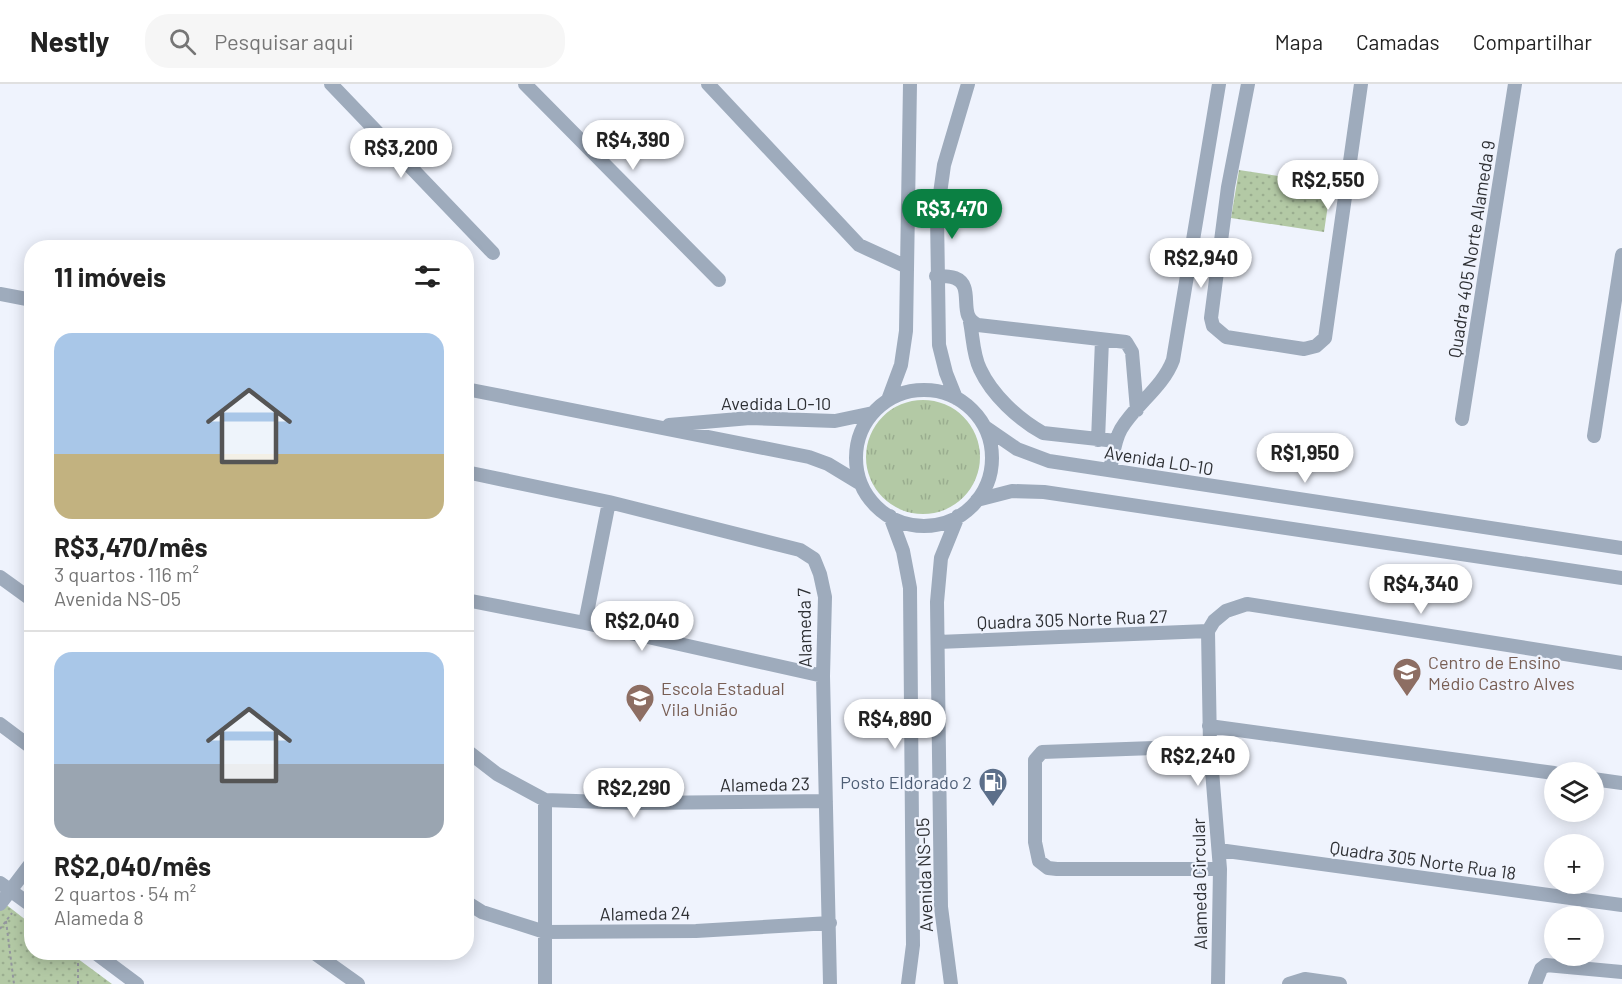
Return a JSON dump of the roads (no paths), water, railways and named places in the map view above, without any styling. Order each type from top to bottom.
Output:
[{"type":"street","points":[[331,84],[494,253]]},
{"type":"street","points":[[525,84],[719,280]]},
{"type":"street","points":[[708,84],[859,245],[907,267]]},
{"type":"street","name":"Avenida NS-05","points":[[888,400],[898,376],[905,343],[910,84]]},
{"type":"street","name":"Avenida NS-05","points":[[956,398],[940,353],[936,276],[940,180],[968,84]]},
{"type":"street","points":[[1110,470],[1116,441],[1122,427],[1163,378],[1173,360],[1219,84]]},
{"type":"street","points":[[1248,84],[1228,187],[1211,318],[1214,326],[1226,337],[1304,349],[1316,346],[1325,338],[1361,84]]},
{"type":"street","name":"Quadra 405 Norte Alameda 9","points":[[1462,419],[1515,84]]},
{"type":"street","points":[[1203,183],[1228,187]]},
{"type":"street","points":[[1594,436],[1622,255]]},
{"type":"street","points":[[936,276],[956,278],[962,283],[966,292],[966,316],[970,322],[980,370],[1000,399],[1042,433],[1116,441]]},
{"type":"street","points":[[0,294],[24,298]]},
{"type":"street","points":[[970,322],[1126,342],[1131,347],[1137,410]]},
{"type":"street","points":[[1098,440],[1102,340]]},
{"type":"street","name":"Avenida NS-05","points":[[919,390],[938,391],[956,398],[972,410],[985,427],[991,447],[988,482],[977,500],[958,516],[928,525],[906,523],[890,516],[873,503],[861,484],[856,462],[861,432],[873,413],[888,400],[919,390]]},
{"type":"street","name":"Avedida LO-10","points":[[474,391],[815,458],[861,484]]},
{"type":"street","name":"Avedida LO-10","points":[[643,425],[675,425],[764,417],[827,422],[873,413]]},
{"type":"street","name":"Avenida LO-10","points":[[985,427],[1008,444],[1038,458],[1622,548]]},
{"type":"street","name":"Alameda 7","points":[[474,474],[609,502],[800,550],[814,559],[825,597],[824,676],[830,984]]},
{"type":"street","points":[[977,500],[1012,491],[1044,492],[1622,578]]},
{"type":"street","points":[[585,622],[609,502]]},
{"type":"street","name":"Avenida NS-05","points":[[890,516],[903,551],[910,588],[913,945],[908,984]]},
{"type":"street","name":"Avenida NS-05","points":[[951,984],[941,907],[937,602],[941,558],[958,516]]},
{"type":"street","points":[[0,577],[24,594]]},
{"type":"street","points":[[474,601],[585,622],[824,676]]},
{"type":"street","points":[[1208,631],[1214,621],[1226,611],[1247,604],[1622,663]]},
{"type":"street","name":"Quadra 305 Norte Rua 27","points":[[938,642],[1208,631]]},
{"type":"street","name":"Alameda Circular","points":[[1208,631],[1210,746],[1220,869],[1218,984]]},
{"type":"street","points":[[0,724],[24,742]]},
{"type":"street","points":[[1209,726],[1544,773]]},
{"type":"street","points":[[1210,746],[1052,749],[1042,752],[1035,760],[1035,842],[1039,861],[1048,868],[1220,869]]},
{"type":"street","name":"Alameda 23","points":[[474,756],[497,774],[545,800],[636,803],[826,801]]},
{"type":"street","points":[[1604,781],[1622,783]]},
{"type":"street","points":[[545,800],[545,984]]},
{"type":"street","name":"Quadra 305 Norte Rua 18","points":[[1219,850],[1622,905]]},
{"type":"street","points":[[0,904],[5,887],[24,869]]},
{"type":"street","points":[[5,887],[24,900]]},
{"type":"street","name":"Alameda 24","points":[[474,907],[482,912],[545,932],[696,931],[830,923]]},
{"type":"street","points":[[105,960],[137,984]]},
{"type":"street","points":[[324,960],[358,984]]},
{"type":"street","points":[[1535,984],[1541,969],[1552,964],[1622,972]]},
{"type":"street","points":[[1289,984],[1305,979],[1340,984]]},
{"type":"place","name":"Centro de Ensino Médio Castro Alves","points":[[1407,698]]},
{"type":"place","name":"Escola Estadual Vila União","points":[[640,724]]},
{"type":"place","name":"Posto Eldorado 2","points":[[993,808]]}]
